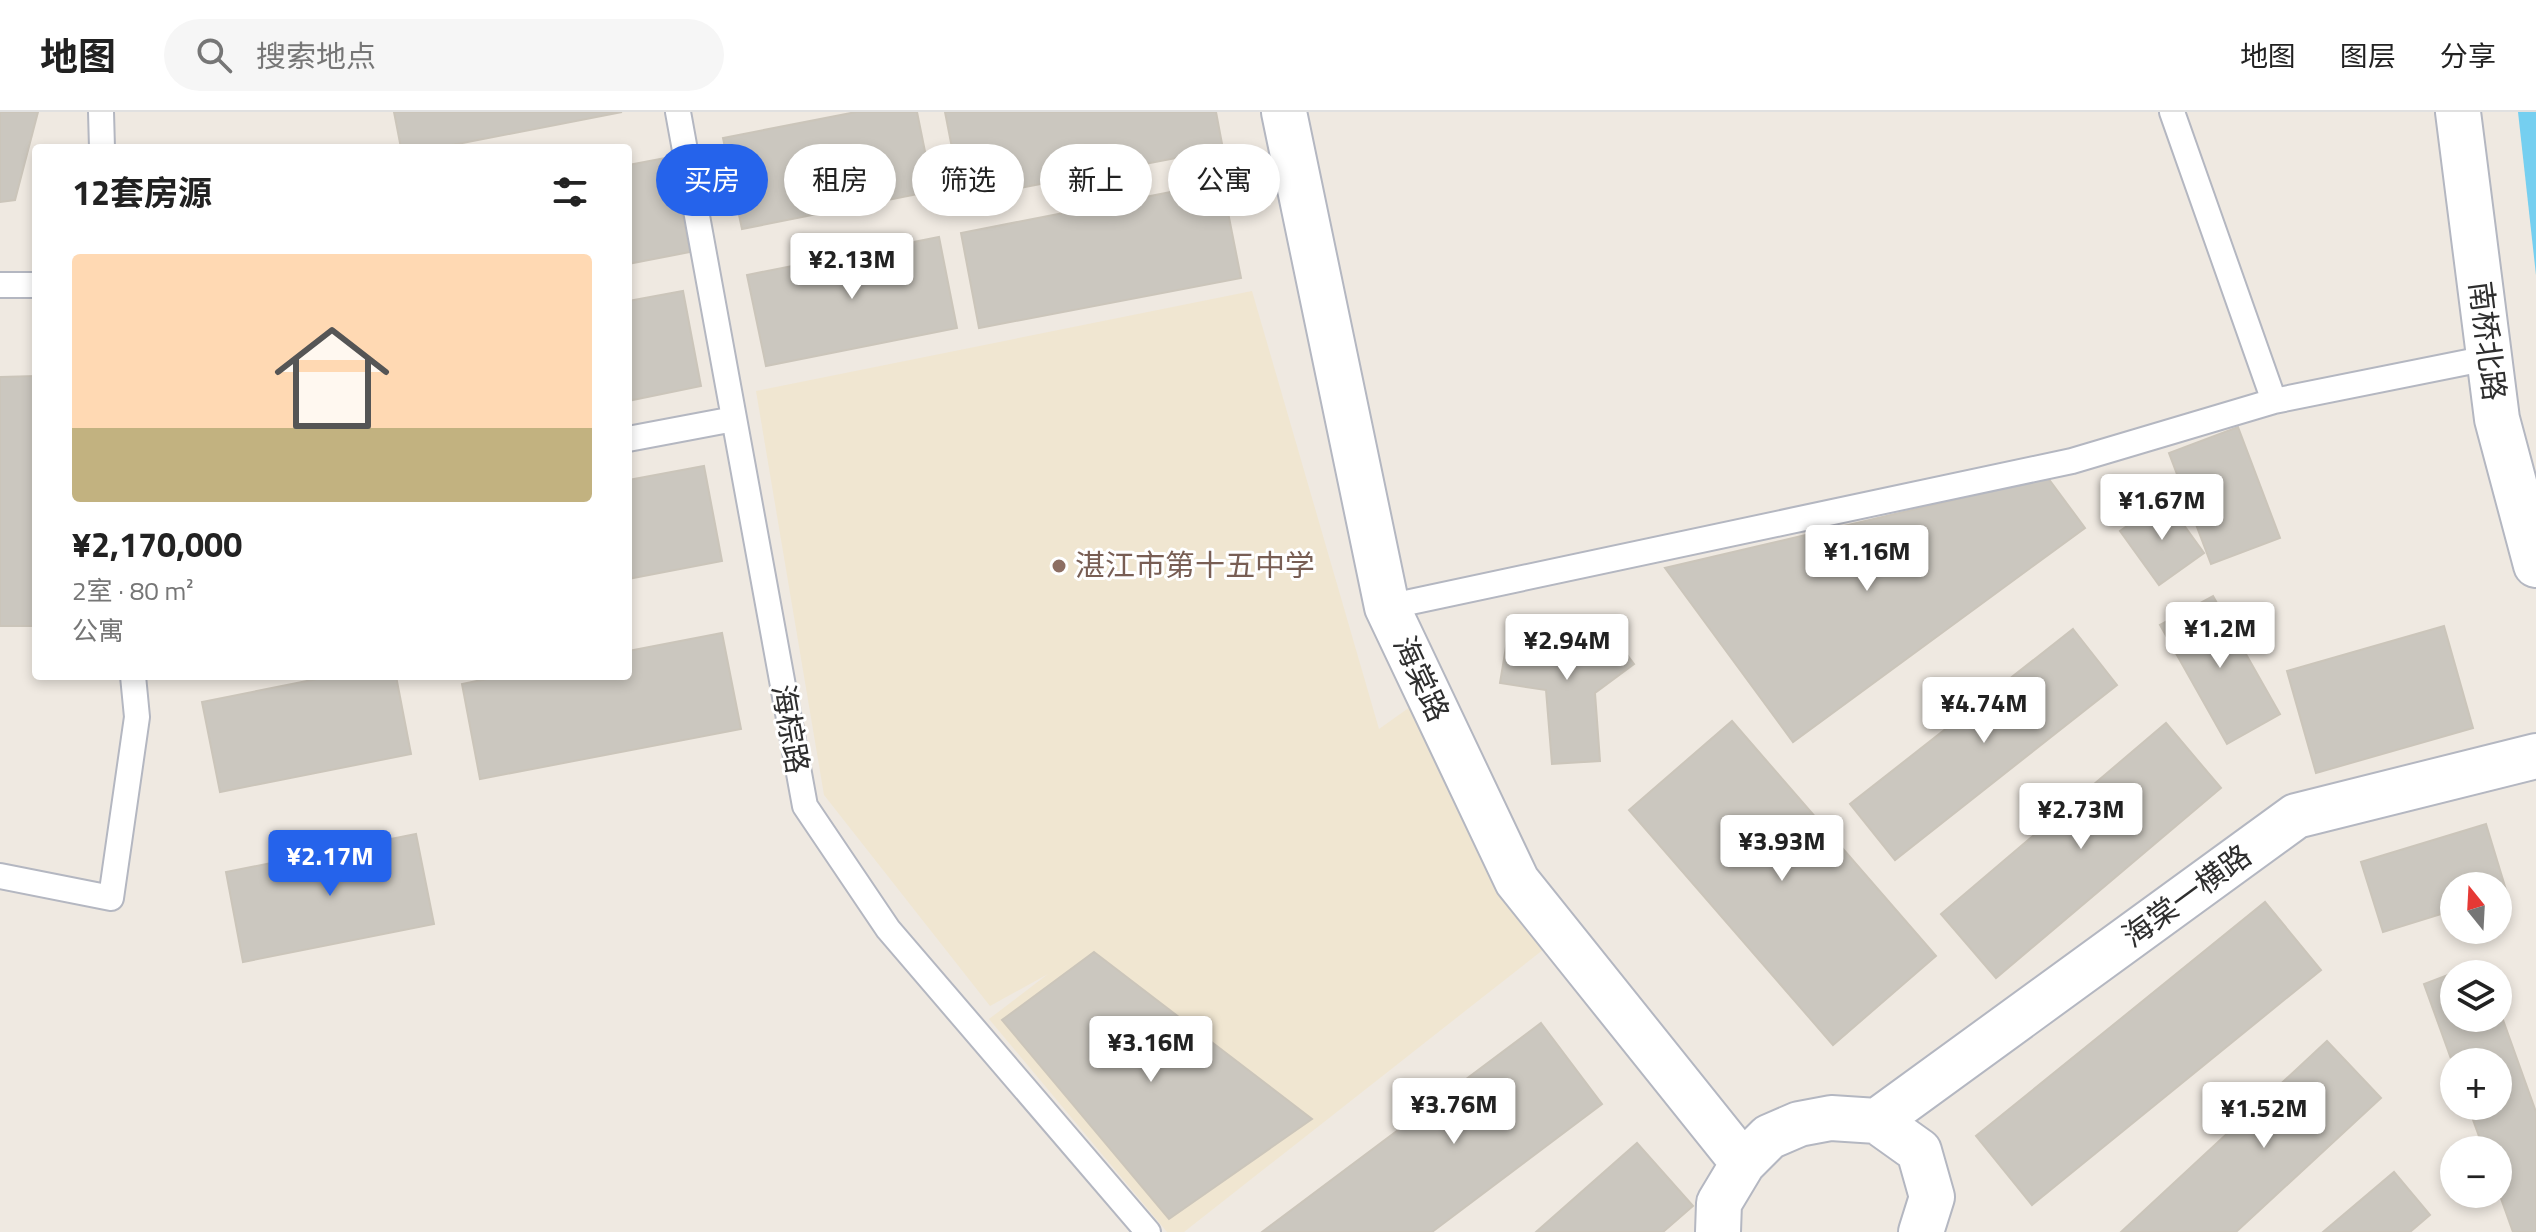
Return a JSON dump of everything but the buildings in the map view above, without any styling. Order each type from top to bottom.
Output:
[{"type":"street","name":"海棠路","points":[[1284,112],[1387,607],[1517,881],[1743,1163]]},
{"type":"street","name":"南桥北路","points":[[2458,112],[2497,419],[2536,565]]},
{"type":"street","name":"海棠一横路","points":[[1877,1121],[2296,816],[2536,756]]},
{"type":"street","points":[[1718,1232],[1719,1203],[1743,1163],[1769,1137],[1799,1124],[1831,1118],[1877,1121],[1919,1151],[1932,1197],[1921,1232]]},
{"type":"lane","points":[[101,112],[102,144]]},
{"type":"lane","name":"海棕路","points":[[678,112],[805,806],[888,929],[1148,1232]]},
{"type":"lane","points":[[2172,112],[2274,401]]},
{"type":"lane","points":[[0,285],[32,285]]},
{"type":"lane","points":[[1387,607],[2072,461],[2274,401],[2488,358]]},
{"type":"lane","points":[[632,438],[734,419]]},
{"type":"lane","points":[[0,876],[111,898],[137,717],[133,680]]},
{"type":"shaded area","name":"湛江市第十五中学","points":[[1252,291],[1379,729],[1417,702],[1544,949],[1184,1232],[1167,1232],[989,1019],[1048,974],[990,1006],[824,795],[756,391]]},
{"type":"water","points":[[2518,112],[2536,112],[2536,275]]},
{"type":"place","name":"湛江市第十五中学","points":[[1059,566]]}]
